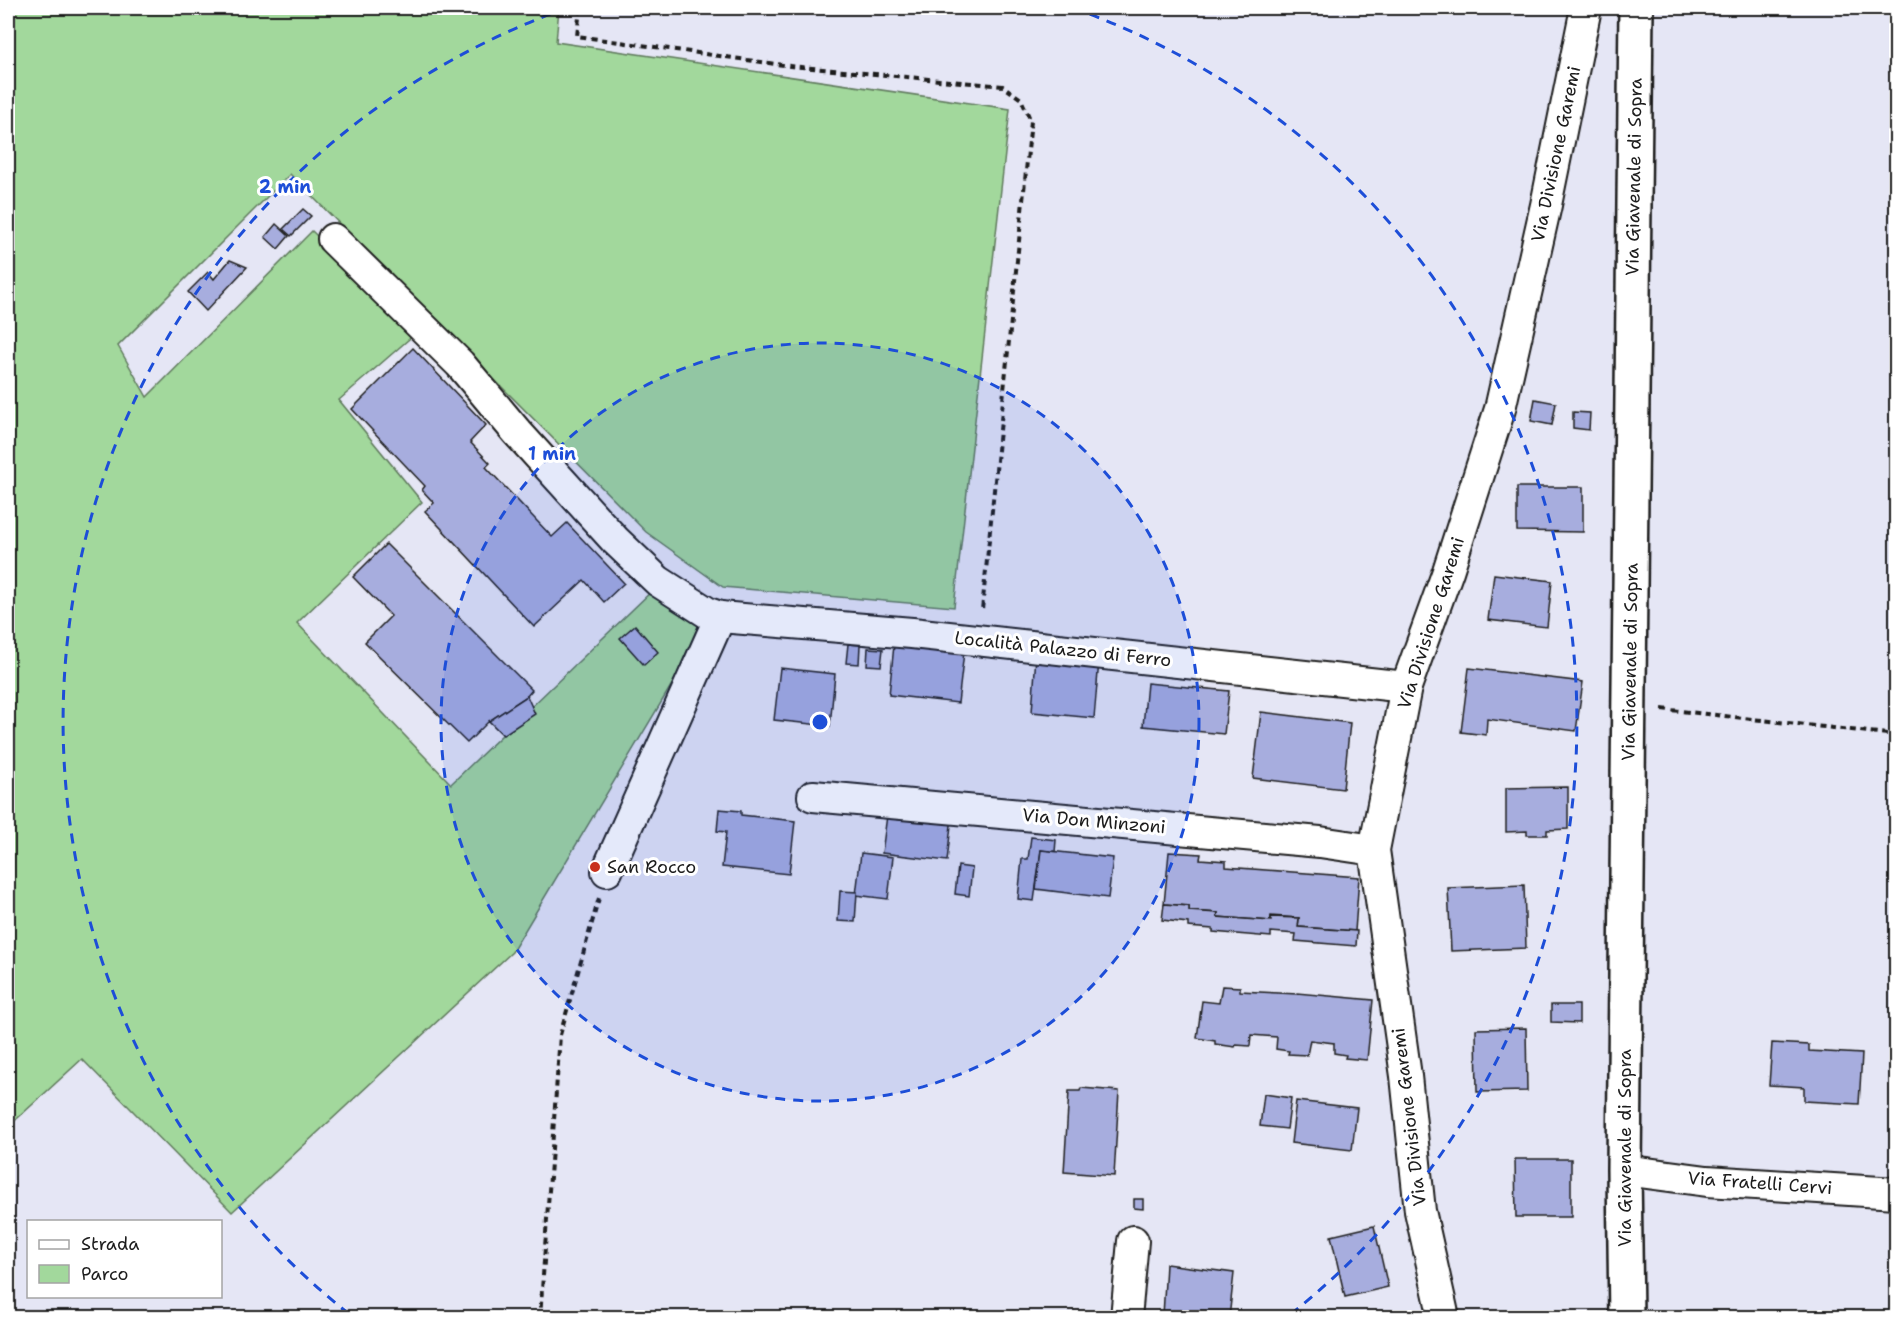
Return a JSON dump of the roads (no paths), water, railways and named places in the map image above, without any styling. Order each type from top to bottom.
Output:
[{"type":"street","name":"Via Divisione Garemi","points":[[1444,1317],[1420,1211],[1406,1076],[1374,850],[1406,687],[1448,571],[1500,409],[1546,206],[1586,8]]},
{"type":"street","name":"Via Giavenale di Sopra","points":[[1626,1317],[1624,1170],[1636,8]]},
{"type":"street","name":"Località Palazzo di Ferro","points":[[333,239],[460,364],[516,431],[615,540],[657,581],[708,613],[720,617],[912,633],[1406,687]]},
{"type":"street","points":[[607,871],[720,617]]},
{"type":"street","name":"Via Don Minzoni","points":[[813,796],[1320,842],[1374,850]]},
{"type":"street","name":"Via Fratelli Cervi","points":[[1624,1170],[1707,1181],[1896,1193]]},
{"type":"street","points":[[1126,1317],[1133,1242]]},
{"type":"place","name":"San Rocco","points":[[595,867]]}]
